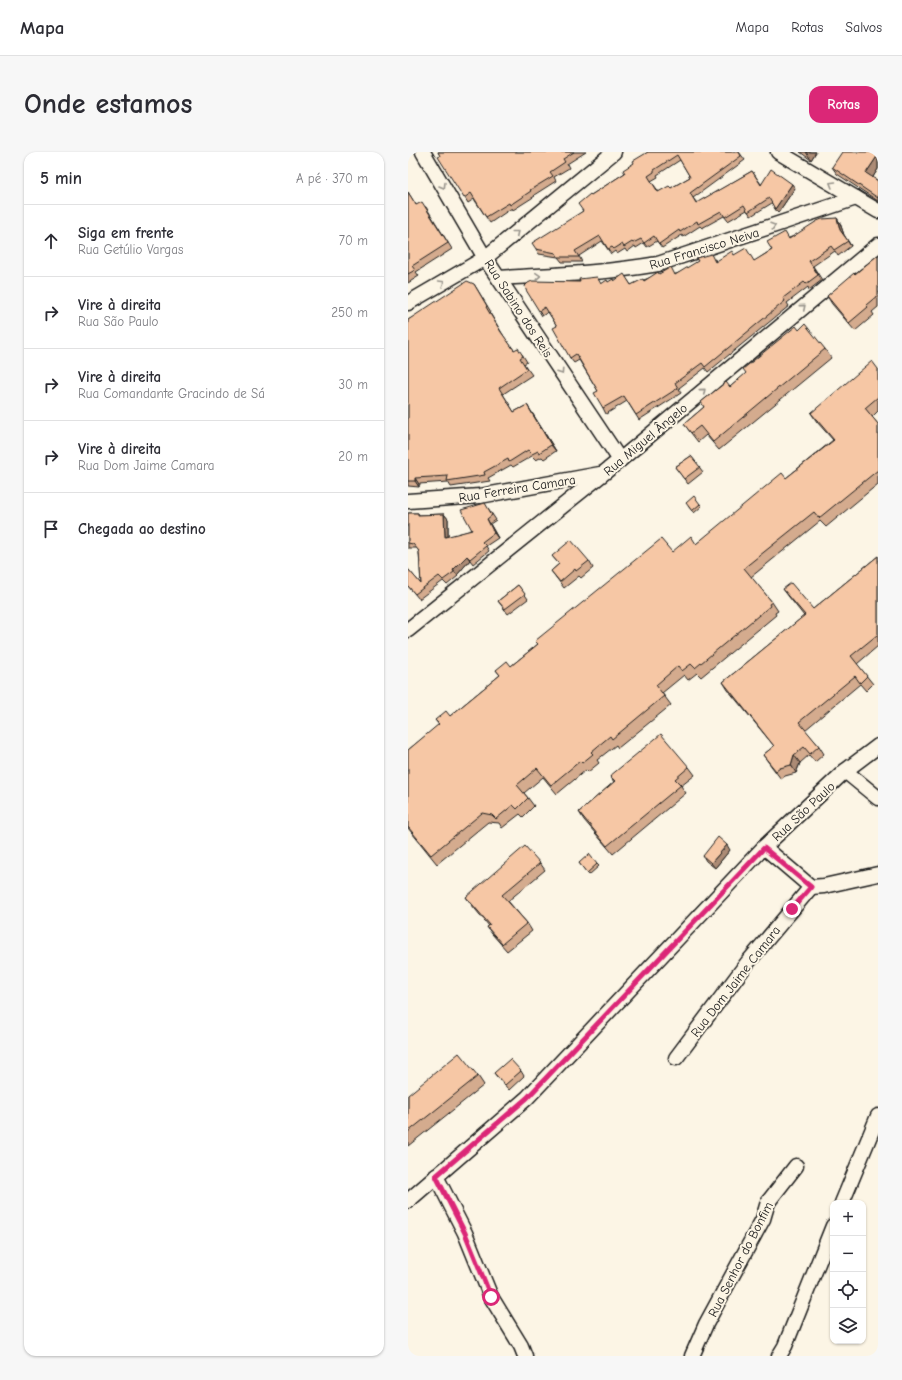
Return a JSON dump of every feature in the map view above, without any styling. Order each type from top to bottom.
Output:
[{"type":"street","name":"Rua Sabino dos Reis","points":[[423,152],[485,258],[620,460]]},
{"type":"street","points":[[408,303],[485,258],[614,152]]},
{"type":"street","points":[[778,152],[878,211]]},
{"type":"street","name":"Rua Francisco Neiva","points":[[499,278],[587,273],[658,264],[856,198]]},
{"type":"street","name":"Rua Miguel Ângelo","points":[[408,630],[620,460],[878,245]]},
{"type":"street","name":"Rua Ferreira Camara","points":[[408,501],[480,496],[602,474]]},
{"type":"street","name":"Rua São Paulo","points":[[408,1201],[527,1098],[764,848],[845,771],[878,746]]},
{"type":"street","points":[[845,771],[878,798]]},
{"type":"street","points":[[764,848],[811,887],[824,886],[878,874]]},
{"type":"street","name":"Rua Dom Jaime Camara","points":[[676,1058],[748,962],[811,887]]},
{"type":"street","points":[[843,1200],[878,1116]]},
{"type":"street","name":"Rua Senhor do Bonfim","points":[[692,1356],[706,1324],[763,1219],[768,1202],[796,1166]]},
{"type":"street","points":[[436,1176],[465,1233],[491,1297],[521,1346],[525,1356]]},
{"type":"street","points":[[779,1356],[830,1233]]},
{"type":"building","points":[[438,152],[574,152],[563,159],[565,162],[550,172],[553,176],[530,190],[531,191],[510,205],[509,203],[486,217],[471,193],[464,198],[438,157],[440,156]]},
{"type":"building","points":[[648,152],[739,152],[741,156],[690,193],[696,203],[752,171],[761,185],[771,169],[792,184],[775,209],[769,198],[748,212],[744,205],[725,217],[721,211],[698,224],[697,221],[680,232],[679,230],[659,244],[654,236],[644,243],[641,239],[624,247],[622,244],[614,249],[612,247],[608,249],[600,236],[575,251],[579,257],[558,257],[556,253],[536,249],[532,243],[583,211],[578,204],[590,194],[591,195],[625,173],[623,170],[634,163],[633,161]],"holes":[[[677,155],[690,177],[671,188],[669,186],[658,192],[648,176],[654,172],[654,170]]]},
{"type":"building","points":[[842,152],[878,152],[878,155],[866,173],[878,181],[878,198],[832,167]]},
{"type":"building","points":[[408,192],[416,205],[422,202],[448,243],[412,266],[415,270],[408,274]]},
{"type":"building","points":[[837,218],[840,230],[848,241],[834,250],[831,246],[809,261],[818,275],[806,284],[804,282],[783,298],[785,301],[705,367],[702,363],[675,383],[678,388],[636,415],[624,396],[603,408],[594,393],[598,391],[576,354],[570,358],[553,328],[557,326],[545,307],[539,311],[525,286],[532,281],[580,282],[579,279],[597,277],[601,284],[607,280],[608,282],[613,279],[614,281],[624,274],[631,285],[643,279],[644,281],[658,272],[659,274],[671,267],[675,275],[698,261],[696,258],[711,254],[715,262],[732,251],[734,255],[746,248],[754,261],[772,250],[767,242],[785,232],[789,239],[817,221],[822,219]]},
{"type":"building","points":[[878,255],[878,295],[866,305],[868,307],[849,323],[827,296]]},
{"type":"building","points":[[467,281],[474,284],[501,332],[514,350],[518,348],[523,356],[520,358],[527,369],[499,388],[514,412],[527,405],[551,445],[539,453],[538,451],[532,454],[528,450],[509,462],[508,459],[484,472],[485,475],[447,481],[448,476],[415,478],[415,481],[408,481],[408,320]]},
{"type":"building","points":[[805,324],[825,349],[713,442],[700,426],[691,433],[684,424],[704,407],[701,402],[726,382],[730,387],[746,373],[743,369],[796,326],[799,330]]},
{"type":"building","points":[[872,361],[878,369],[878,397],[865,408],[878,424],[878,470],[819,518],[814,512],[744,568],[772,602],[769,604],[770,606],[695,668],[691,664],[682,671],[678,666],[656,685],[664,696],[612,739],[610,736],[591,752],[593,754],[582,763],[580,761],[551,785],[537,768],[517,785],[528,798],[517,809],[513,805],[496,819],[492,815],[482,813],[431,855],[408,827],[408,750],[439,724],[435,720],[446,711],[450,716],[500,675],[496,670],[507,661],[511,666],[538,644],[535,641],[661,539],[672,552],[691,536],[696,544],[782,473],[786,478],[834,440],[811,413]]},
{"type":"building","points":[[691,456],[700,467],[684,479],[675,467]]},
{"type":"building","points":[[694,496],[700,504],[692,511],[686,503]]},
{"type":"building","points":[[485,503],[492,515],[487,519],[494,533],[482,542],[486,546],[470,559],[467,556],[453,570],[454,572],[443,580],[439,576],[415,594],[408,586],[408,569],[421,584],[419,551],[413,544],[408,543],[408,513],[418,513],[418,515],[444,514],[445,537],[472,530],[461,510]]},
{"type":"building","points":[[571,540],[589,561],[576,571],[575,569],[560,582],[551,571],[559,564],[552,556]]},
{"type":"building","points":[[878,556],[878,636],[877,635],[851,656],[867,676],[860,683],[855,676],[799,722],[819,746],[810,754],[804,747],[794,755],[791,765],[780,768],[776,771],[763,755],[774,746],[723,682],[805,615],[783,589],[791,583],[813,609]]},
{"type":"building","points":[[518,585],[525,594],[505,609],[498,601]]},
{"type":"building","points":[[661,734],[689,767],[675,779],[681,785],[607,846],[579,812],[615,781],[610,776]]},
{"type":"building","points":[[718,837],[727,845],[711,863],[703,856]]},
{"type":"building","points":[[525,846],[540,863],[502,895],[527,923],[502,944],[487,927],[490,925],[466,897]]},
{"type":"building","points":[[589,854],[597,864],[587,873],[579,863]]},
{"type":"building","points":[[459,1053],[478,1076],[408,1132],[408,1095]]},
{"type":"building","points":[[510,1059],[521,1071],[505,1085],[494,1073]]},
{"type":"route","points":[[491,1297],[465,1233],[436,1176],[527,1098],[764,848],[811,887],[792,909]]}]
